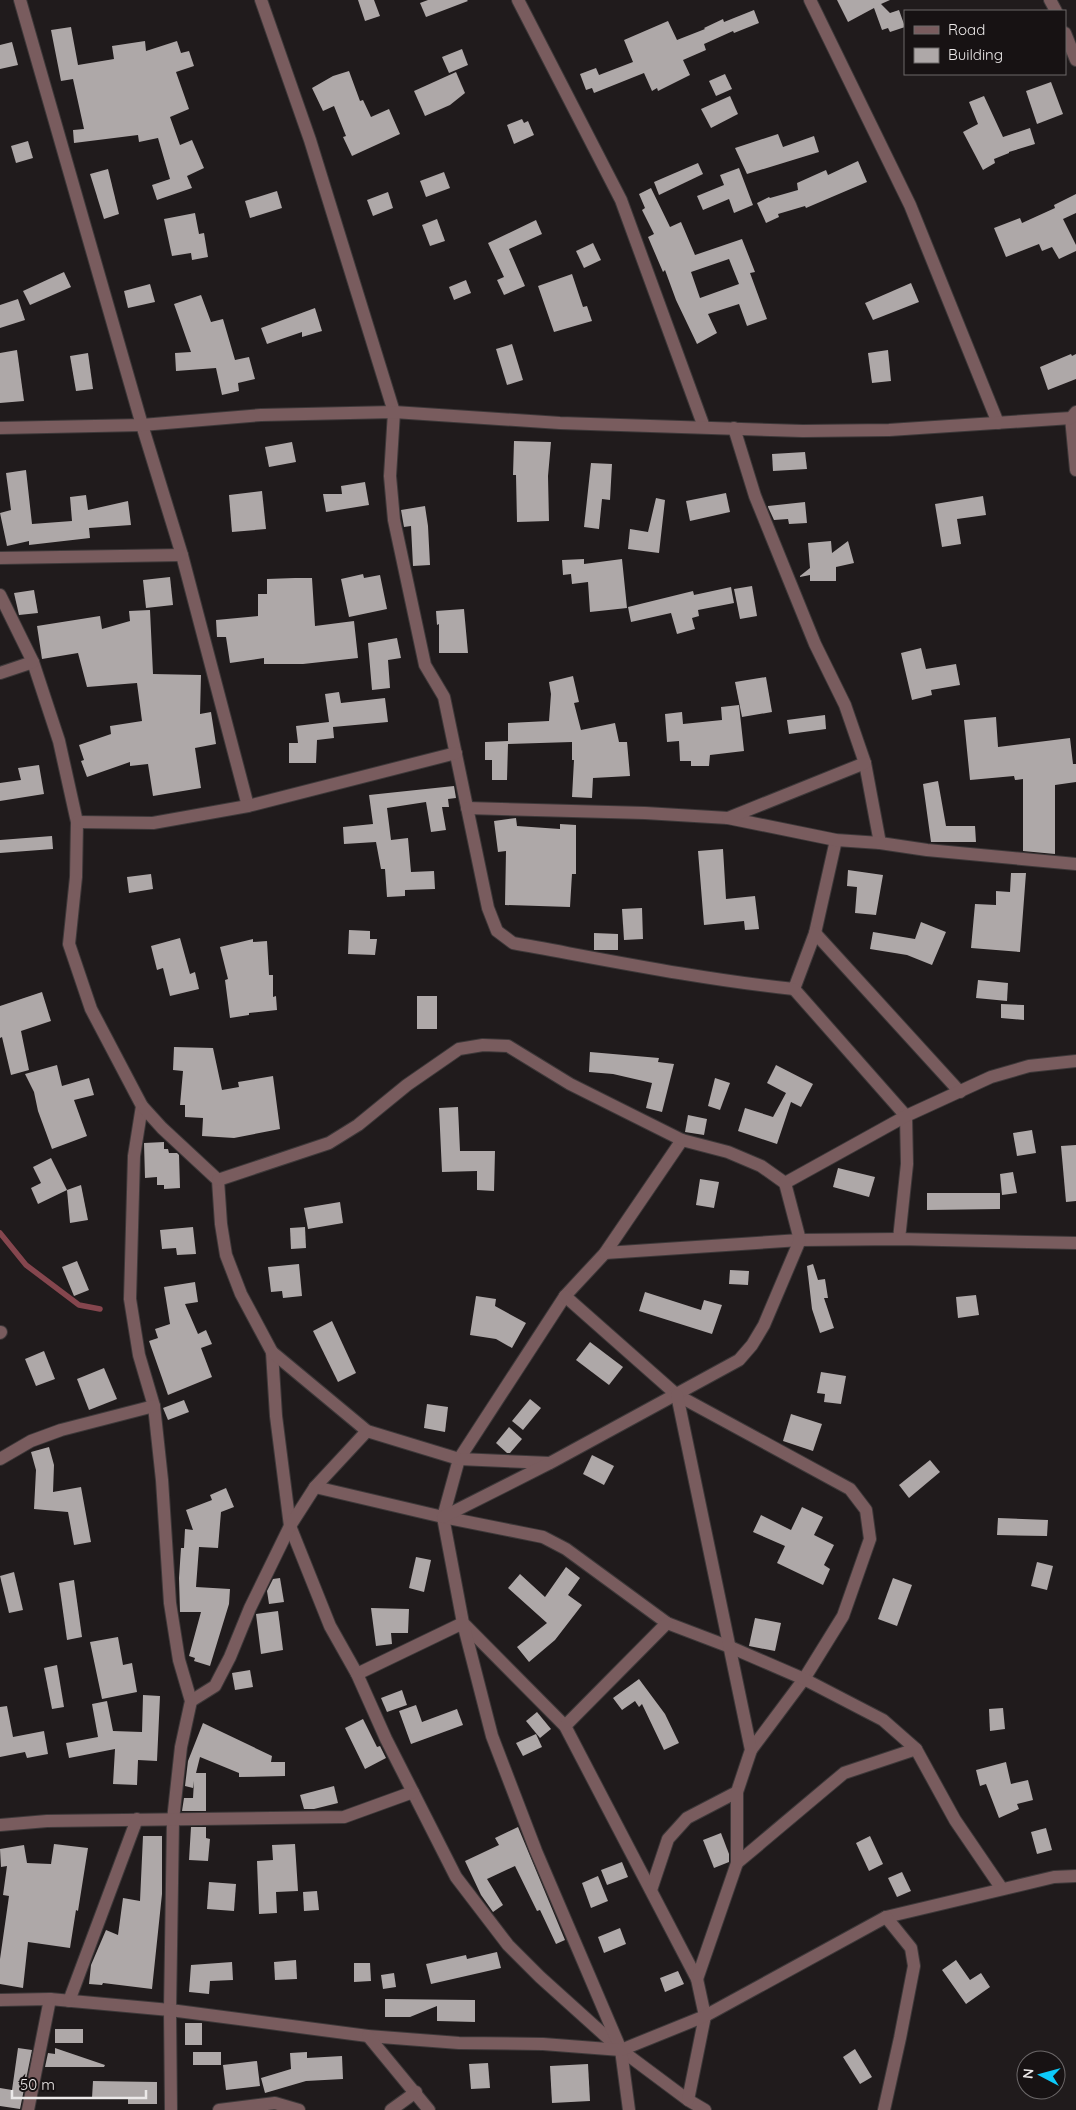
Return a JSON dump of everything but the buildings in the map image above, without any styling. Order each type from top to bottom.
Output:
[{"type":"street","points":[[20,0],[142,425],[182,554],[248,806]]},
{"type":"street","points":[[262,0],[310,140],[394,412],[390,476],[394,520],[425,665],[444,697],[488,908],[497,931],[513,942],[654,970],[725,982],[794,989],[906,1116],[907,1164],[900,1239]]},
{"type":"street","points":[[518,0],[621,200],[704,426]]},
{"type":"street","points":[[810,0],[910,205],[952,304],[998,423]]},
{"type":"street","points":[[1066,35],[1076,60]]},
{"type":"street","points":[[0,428],[142,425],[261,415],[394,412],[560,424],[704,426],[803,431],[889,430],[998,423],[1074,415],[1076,470]]},
{"type":"street","points":[[734,428],[755,496],[815,644],[845,705],[865,763],[880,843]]},
{"type":"street","points":[[0,558],[182,554]]},
{"type":"street","points":[[0,595],[33,662],[58,741],[77,822],[76,876],[69,944],[91,1009],[142,1106],[162,1128],[218,1180],[221,1224],[226,1254],[240,1294],[272,1352],[367,1431],[459,1459],[550,1463]]},
{"type":"street","points":[[0,673],[33,662]]},
{"type":"street","points":[[77,822],[153,823],[248,806],[456,753]]},
{"type":"street","points":[[728,818],[865,763]]},
{"type":"street","points":[[467,808],[645,813],[728,818],[836,840],[1076,864]]},
{"type":"street","points":[[794,989],[815,933],[836,840]]},
{"type":"street","points":[[815,933],[960,1092]]},
{"type":"street","points":[[218,1180],[329,1143],[358,1125],[407,1085],[459,1049],[483,1045],[508,1046],[570,1084],[682,1140],[728,1152],[761,1166],[785,1183],[800,1240],[764,1325],[752,1345],[738,1360],[550,1463],[442,1518]]},
{"type":"street","points":[[785,1183],[906,1116],[991,1076],[1029,1066],[1076,1061]]},
{"type":"street","points":[[142,1106],[134,1156],[130,1298],[139,1355],[154,1406],[162,1480],[170,1604],[179,1660],[191,1701],[181,1747],[173,1820],[170,2010],[171,2110]]},
{"type":"street","points":[[629,2110],[621,2050],[536,1851],[492,1736],[463,1623],[442,1518],[459,1459],[565,1296],[605,1253],[682,1140]]},
{"type":"street","points":[[605,1253],[800,1240],[900,1239],[1076,1243]]},
{"type":"street","points":[[565,1296],[677,1395],[850,1488],[866,1510],[870,1540],[843,1616],[804,1680],[751,1750],[737,1792],[737,1863],[697,1979]]},
{"type":"street","points":[[272,1352],[276,1416],[290,1526],[330,1626],[357,1674],[412,1792],[456,1877],[508,1945],[621,2050],[688,2100],[705,2110]]},
{"type":"street","points":[[677,1395],[751,1750]]},
{"type":"street","points":[[0,1459],[31,1441],[61,1430],[154,1406]]},
{"type":"street","points":[[191,1701],[215,1686],[230,1658],[250,1608],[290,1526],[315,1487],[367,1431]]},
{"type":"street","points":[[315,1487],[442,1518],[543,1537],[566,1549],[667,1623],[730,1647],[804,1680],[883,1720],[916,1749],[954,1820],[1002,1889]]},
{"type":"street","points":[[357,1674],[463,1623]]},
{"type":"street","points":[[463,1623],[565,1726],[697,1979],[705,2016],[688,2100]]},
{"type":"street","points":[[565,1726],[667,1623]]},
{"type":"street","points":[[737,1863],[844,1772],[916,1749]]},
{"type":"street","points":[[0,1825],[47,1821],[344,1817],[412,1792]]},
{"type":"street","points":[[651,1890],[668,1839],[687,1818],[737,1792]]},
{"type":"street","points":[[69,2001],[137,1819]]},
{"type":"street","points":[[0,2000],[69,2001],[170,2010],[368,2036],[459,2043],[543,2044],[621,2050],[705,2016],[886,1917],[1054,1877],[1076,1876]]},
{"type":"street","points":[[884,2110],[914,1966],[911,1948],[886,1917]]},
{"type":"street","points":[[28,2110],[50,2000]]},
{"type":"street","points":[[368,2036],[429,2110]]},
{"type":"street","points":[[392,2110],[416,2092]]},
{"type":"street","points":[[218,2110],[275,2103],[299,2110]]},
{"type":"waterway","points":[[0,1233],[26,1265],[79,1305],[100,1309]]}]
